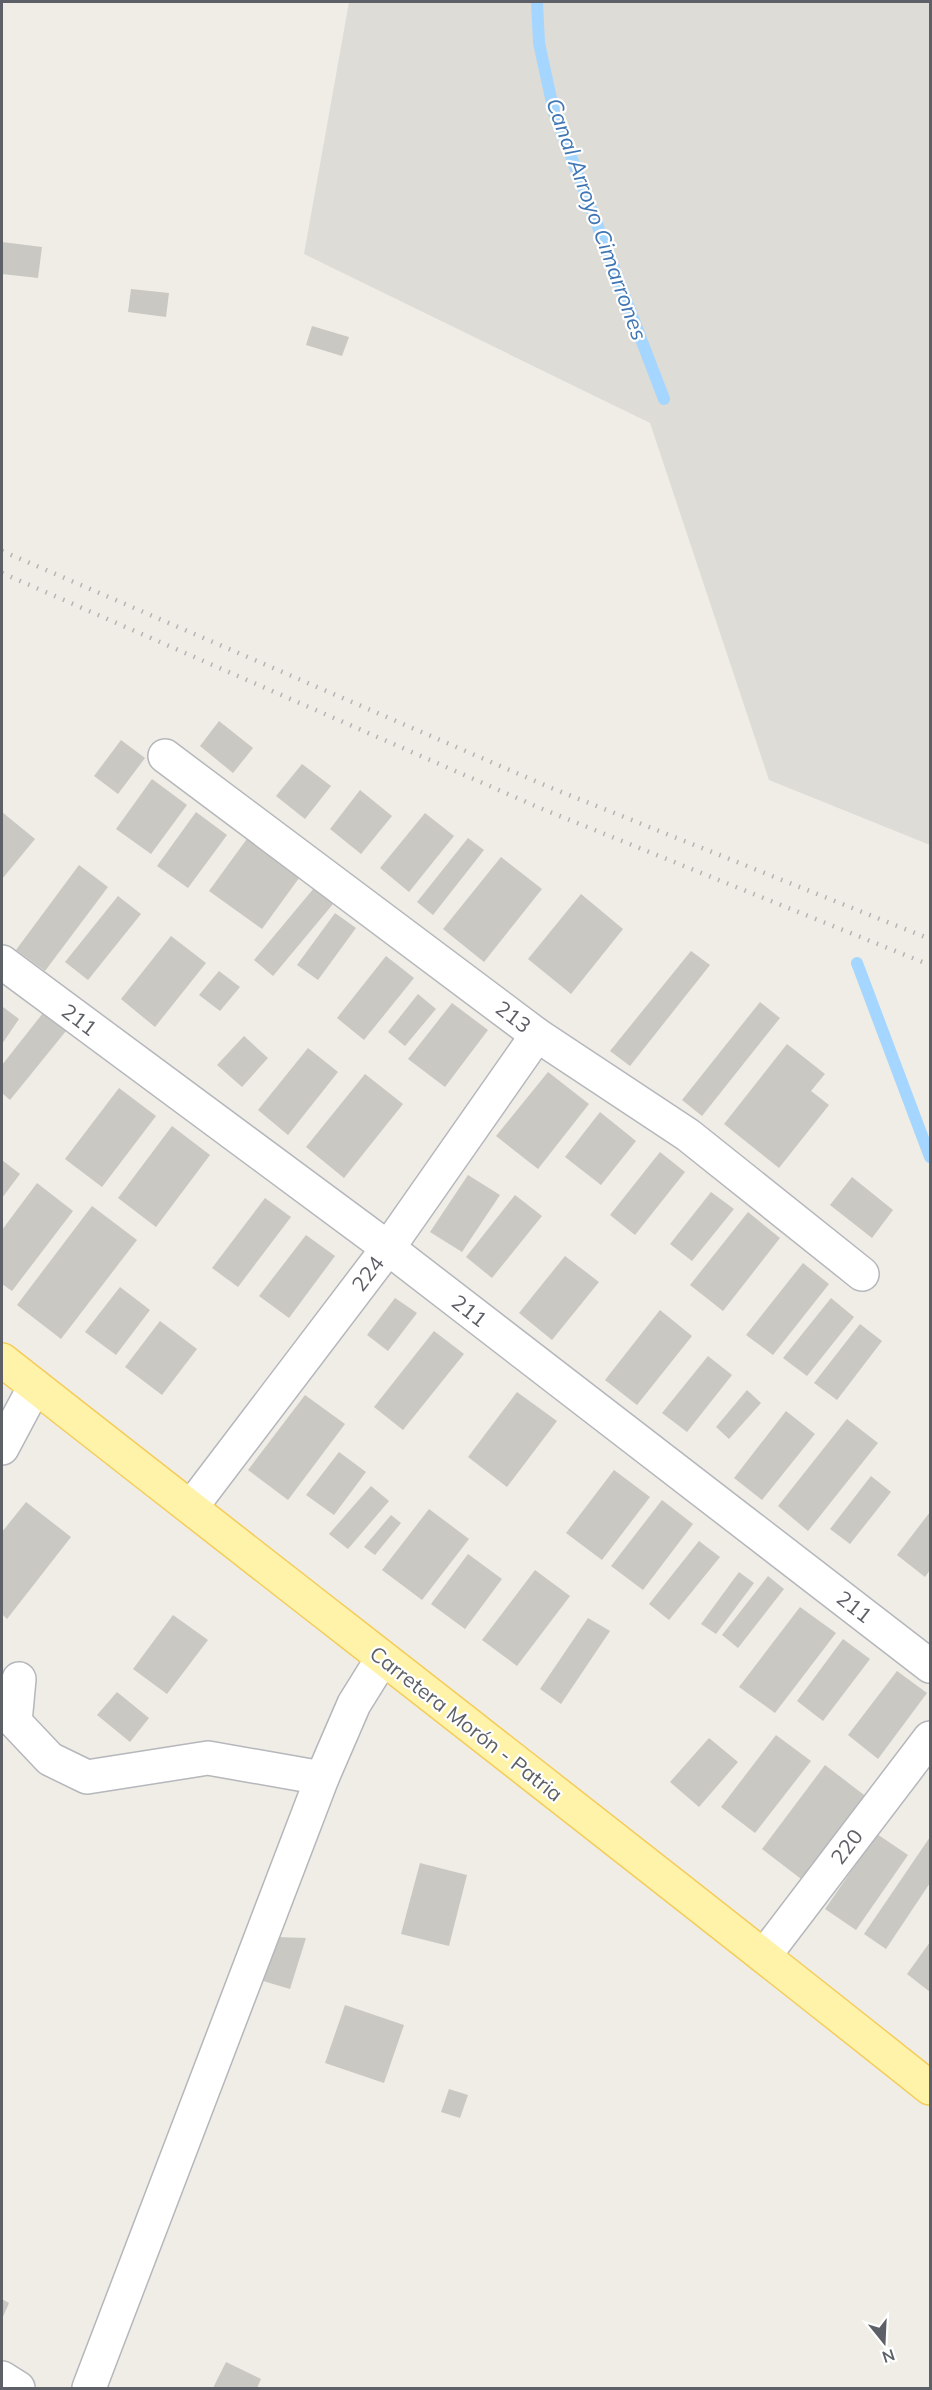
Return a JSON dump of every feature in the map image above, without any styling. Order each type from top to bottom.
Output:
[{"type":"main road","name":"Carretera Morón - Patria","points":[[2,1360],[192,1506],[381,1659],[930,2088]]},
{"type":"street","name":"213","points":[[165,756],[537,1035],[688,1135],[862,1274]]},
{"type":"street","name":"211","points":[[2,962],[388,1248],[930,1666]]},
{"type":"street","name":"224","points":[[192,1506],[388,1248],[537,1035]]},
{"type":"street","points":[[2,1448],[35,1386]]},
{"type":"street","points":[[89,2388],[322,1778],[354,1704],[381,1659]]},
{"type":"street","points":[[19,1679],[15,1722],[50,1759],[87,1777],[208,1758],[322,1778]]},
{"type":"street","name":"220","points":[[764,1956],[930,1738]]},
{"type":"street","points":[[2,2378],[18,2388]]},
{"type":"shaded area","points":[[349,2],[930,2],[930,845],[769,780],[650,423],[304,254]]},
{"type":"building","points":[[2,242],[42,247],[38,278],[2,274]]},
{"type":"building","points":[[131,289],[169,293],[166,317],[128,312]]},
{"type":"building","points":[[312,326],[349,337],[342,356],[306,345]]},
{"type":"building","points":[[219,721],[253,748],[233,773],[200,746]]},
{"type":"building","points":[[121,740],[145,758],[118,794],[94,776]]},
{"type":"building","points":[[302,764],[331,786],[305,819],[276,796]]},
{"type":"building","points":[[152,779],[187,805],[151,854],[116,829]]},
{"type":"building","points":[[360,790],[392,816],[361,854],[330,829]]},
{"type":"building","points":[[2,812],[35,839],[2,879]]},
{"type":"building","points":[[196,812],[227,835],[188,888],[157,866]]},
{"type":"building","points":[[425,813],[454,836],[409,892],[380,868]]},
{"type":"building","points":[[249,836],[302,874],[262,929],[209,891]]},
{"type":"building","points":[[468,838],[484,850],[433,915],[417,902]]},
{"type":"building","points":[[501,857],[542,889],[484,962],[443,929]]},
{"type":"building","points":[[79,865],[108,887],[45,971],[16,950]]},
{"type":"building","points":[[314,888],[333,904],[273,976],[254,960]]},
{"type":"building","points":[[581,894],[623,929],[571,994],[528,959]]},
{"type":"building","points":[[118,896],[141,914],[88,980],[65,962]]},
{"type":"building","points":[[335,913],[356,928],[318,980],[297,965]]},
{"type":"building","points":[[171,936],[206,963],[155,1027],[121,999]]},
{"type":"building","points":[[691,951],[710,965],[630,1066],[610,1051]]},
{"type":"building","points":[[386,956],[414,978],[364,1040],[337,1018]]},
{"type":"building","points":[[219,971],[240,987],[220,1011],[199,995]]},
{"type":"building","points":[[418,994],[436,1009],[405,1046],[388,1032]]},
{"type":"building","points":[[760,1002],[780,1018],[702,1116],[682,1100]]},
{"type":"building","points":[[452,1003],[488,1030],[445,1087],[408,1059]]},
{"type":"building","points":[[3,1007],[19,1019],[2,1044],[2,1009]]},
{"type":"building","points":[[43,1013],[66,1031],[10,1100],[2,1093],[2,1065]]},
{"type":"building","points":[[244,1036],[268,1058],[242,1087],[217,1065]]},
{"type":"building","points":[[787,1044],[825,1074],[811,1091],[829,1105],[779,1168],[724,1124]]},
{"type":"building","points":[[308,1048],[338,1072],[288,1135],[258,1110]]},
{"type":"building","points":[[548,1072],[589,1104],[538,1169],[496,1136]]},
{"type":"building","points":[[365,1074],[403,1104],[344,1178],[306,1147]]},
{"type":"building","points":[[119,1088],[156,1116],[102,1187],[65,1159]]},
{"type":"building","points":[[600,1112],[636,1141],[601,1185],[565,1157]]},
{"type":"building","points":[[172,1126],[210,1155],[156,1227],[118,1198]]},
{"type":"building","points":[[660,1152],[685,1172],[635,1235],[610,1215]]},
{"type":"building","points":[[2,1160],[20,1174],[2,1198]]},
{"type":"building","points":[[468,1175],[500,1195],[462,1252],[430,1232]]},
{"type":"building","points":[[852,1177],[893,1210],[872,1238],[830,1205]]},
{"type":"building","points":[[37,1183],[73,1211],[12,1291],[2,1284],[2,1230]]},
{"type":"building","points":[[711,1192],[734,1209],[692,1261],[670,1244]]},
{"type":"building","points":[[515,1195],[542,1216],[492,1278],[466,1257]]},
{"type":"building","points":[[265,1198],[291,1217],[238,1287],[212,1268]]},
{"type":"building","points":[[92,1206],[137,1240],[61,1339],[17,1305]]},
{"type":"building","points":[[748,1212],[780,1238],[723,1311],[690,1285]]},
{"type":"building","points":[[306,1235],[335,1256],[289,1318],[259,1296]]},
{"type":"building","points":[[565,1256],[599,1282],[552,1340],[519,1313]]},
{"type":"building","points":[[803,1263],[829,1284],[773,1355],[746,1335]]},
{"type":"building","points":[[120,1287],[150,1310],[116,1355],[85,1332]]},
{"type":"building","points":[[395,1298],[417,1313],[388,1351],[367,1335]]},
{"type":"building","points":[[831,1298],[854,1317],[807,1376],[783,1358]]},
{"type":"building","points":[[660,1310],[692,1336],[637,1405],[605,1380]]},
{"type":"building","points":[[160,1321],[197,1349],[162,1395],[125,1367]]},
{"type":"building","points":[[860,1324],[882,1341],[837,1400],[814,1383]]},
{"type":"building","points":[[434,1331],[464,1354],[403,1430],[374,1407]]},
{"type":"building","points":[[708,1356],[732,1375],[687,1432],[662,1413]]},
{"type":"building","points":[[747,1390],[761,1403],[729,1439],[716,1427]]},
{"type":"building","points":[[517,1392],[557,1421],[507,1487],[468,1457]]},
{"type":"building","points":[[305,1395],[345,1424],[288,1500],[248,1470]]},
{"type":"building","points":[[786,1411],[815,1434],[762,1500],[734,1478]]},
{"type":"building","points":[[847,1419],[878,1443],[808,1531],[778,1506]]},
{"type":"building","points":[[339,1452],[366,1472],[334,1515],[306,1495]]},
{"type":"building","points":[[614,1470],[650,1497],[602,1560],[566,1533]]},
{"type":"building","points":[[871,1476],[891,1492],[850,1544],[830,1529]]},
{"type":"building","points":[[371,1486],[389,1501],[348,1549],[329,1534]]},
{"type":"building","points":[[662,1500],[693,1524],[643,1590],[611,1566]]},
{"type":"building","points":[[26,1502],[71,1537],[7,1619],[2,1614],[2,1532]]},
{"type":"building","points":[[429,1509],[469,1539],[422,1600],[382,1570]]},
{"type":"building","points":[[930,1512],[930,1570],[925,1577],[897,1555]]},
{"type":"building","points":[[391,1515],[401,1523],[375,1555],[364,1547]]},
{"type":"building","points":[[699,1541],[720,1557],[669,1620],[649,1604]]},
{"type":"building","points":[[468,1554],[502,1579],[465,1629],[431,1604]]},
{"type":"building","points":[[535,1570],[570,1596],[517,1666],[482,1640]]},
{"type":"building","points":[[739,1572],[754,1583],[716,1634],[701,1624]]},
{"type":"building","points":[[768,1576],[784,1589],[738,1648],[722,1635]]},
{"type":"building","points":[[800,1607],[836,1633],[775,1713],[739,1687]]},
{"type":"building","points":[[173,1615],[208,1640],[167,1694],[133,1669]]},
{"type":"building","points":[[588,1618],[610,1631],[561,1704],[540,1689]]},
{"type":"building","points":[[843,1639],[870,1659],[823,1721],[797,1701]]},
{"type":"building","points":[[897,1671],[927,1693],[878,1759],[848,1735]]},
{"type":"building","points":[[117,1692],[149,1718],[130,1742],[97,1715]]},
{"type":"building","points":[[776,1735],[811,1761],[755,1833],[721,1807]]},
{"type":"building","points":[[709,1738],[738,1762],[699,1807],[670,1782]]},
{"type":"building","points":[[825,1765],[868,1798],[805,1882],[762,1849]]},
{"type":"building","points":[[877,1834],[908,1855],[856,1930],[825,1909]]},
{"type":"building","points":[[930,1837],[930,1883],[886,1949],[864,1934]]},
{"type":"building","points":[[420,1863],[467,1875],[449,1946],[401,1934]]},
{"type":"building","points":[[277,1937],[306,1938],[290,1989],[263,1981]]},
{"type":"building","points":[[930,1942],[930,1992],[907,1974]]},
{"type":"building","points":[[345,2005],[404,2025],[384,2083],[325,2063]]},
{"type":"building","points":[[449,2089],[468,2095],[460,2118],[441,2112]]},
{"type":"building","points":[[2,2299],[9,2303],[2,2319]]},
{"type":"building","points":[[226,2362],[261,2379],[257,2388],[213,2388]]},
{"type":"waterway","name":"Canal Arroyo Cimarrones","points":[[537,2],[539,43],[554,112],[664,399]]},
{"type":"waterway","points":[[857,963],[930,1157]]},
{"type":"railway","points":[[2,551],[549,787],[930,939]]},
{"type":"railway","points":[[2,573],[540,808],[930,965]]}]
